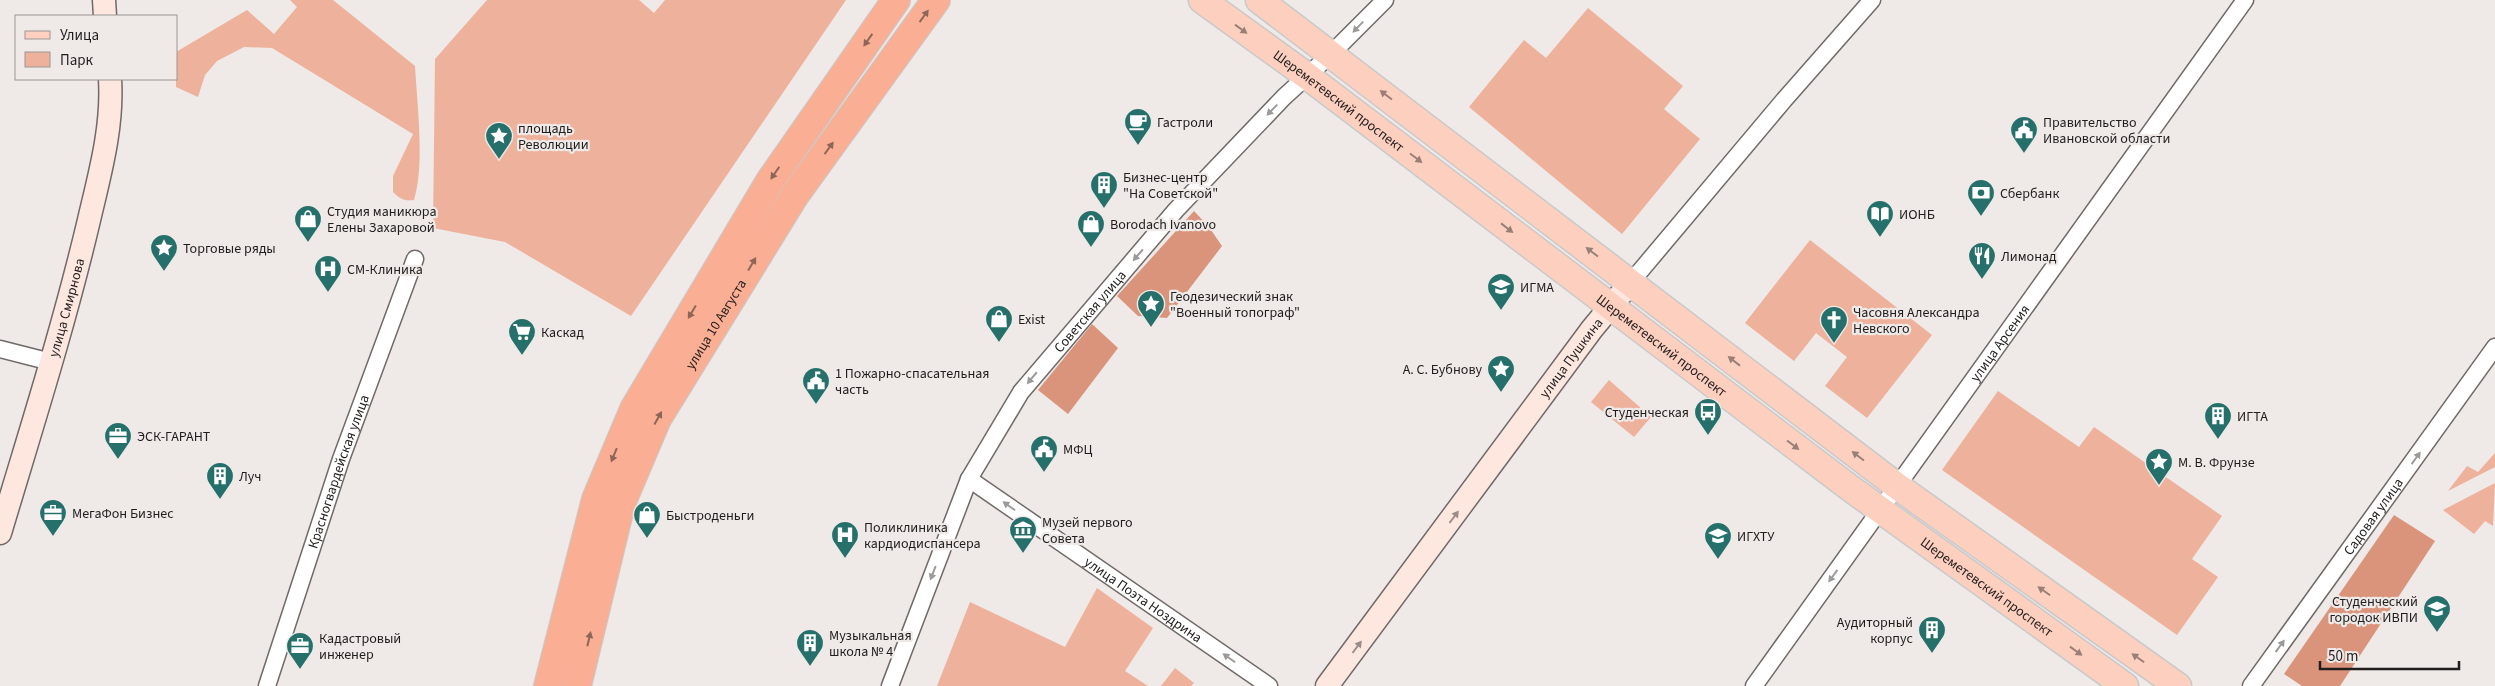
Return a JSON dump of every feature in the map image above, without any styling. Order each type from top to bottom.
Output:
[{"type":"highway","name":"улица 10 Августа","points":[[548,686],[596,499],[634,409],[770,181],[896,0]]},
{"type":"highway","name":"улица 10 Августа","points":[[578,686],[621,504],[657,419],[795,195],[936,0]]},
{"type":"main road","name":"Шереметевский проспект","points":[[1202,0],[1307,76],[1880,510],[2125,686]]},
{"type":"main road","points":[[1259,0],[1897,486],[2178,686]]},
{"type":"street","points":[[104,0],[105,15]]},
{"type":"street","name":"Советская улица","points":[[890,686],[969,479],[1021,392],[1176,210],[1307,76],[1385,0]]},
{"type":"street","name":"улица Пушкина","points":[[1327,686],[1610,307],[1784,100],[1872,0]]},
{"type":"street","name":"улица Арсения","points":[[1754,686],[2246,0]]},
{"type":"street","name":"улица Смирнова","points":[[0,533],[82,250],[107,140],[111,104],[110,80]]},
{"type":"street","name":"Красногвардейская улица","points":[[267,686],[341,459],[415,259]]},
{"type":"street","name":"Садовая улица","points":[[2251,686],[2495,347]]},
{"type":"street","points":[[0,349],[51,362]]},
{"type":"street","name":"улица Поэта Ноздрина","points":[[969,479],[1269,686]]},
{"type":"green space","points":[[290,0],[333,0],[415,66],[420,152],[414,200],[402,199],[393,192],[393,176],[413,134],[272,48],[244,47],[217,61],[205,75],[198,97],[176,87],[176,80],[178,80],[178,51],[247,10],[274,34],[297,7]]},
{"type":"green space","points":[[487,0],[639,0],[654,13],[665,0],[846,0],[631,316],[505,242],[433,228],[435,59]]},
{"type":"green space","points":[[1588,8],[1683,86],[1664,109],[1700,139],[1622,234],[1469,107],[1524,40],[1546,58]]},
{"type":"green space","points":[[1810,240],[1932,335],[1867,418],[1825,386],[1847,357],[1816,333],[1794,361],[1745,323]]},
{"type":"green space","points":[[1609,380],[1651,417],[1634,437],[1591,402]]},
{"type":"green space","points":[[1998,391],[2079,447],[2094,427],[2222,516],[2192,559],[2218,577],[2177,635],[1942,470]]},
{"type":"green space","points":[[2495,453],[2495,467],[2448,491],[2467,466],[2478,472]]},
{"type":"green space","points":[[2495,483],[2493,526],[2485,521],[2474,534],[2443,510]]},
{"type":"green space","points":[[1097,588],[1153,628],[1125,671],[1148,686],[937,686],[970,602],[1065,647]]},
{"type":"green space","points":[[1175,668],[1194,683],[1191,686],[1161,686]]},
{"type":"shaded area","points":[[1194,211],[1209,227],[1222,246],[1167,318],[1138,316],[1117,296]]},
{"type":"shaded area","points":[[1092,324],[1118,348],[1068,414],[1038,390]]},
{"type":"shaded area","points":[[2394,515],[2435,541],[2340,686],[2302,686],[2284,674]]},
{"type":"place","name":"Гастроли","points":[[1138,146]]},
{"type":"place","name":"Правительство Ивановской области","points":[[2024,154]]},
{"type":"place","name":"площадь Революции","points":[[499,160]]},
{"type":"place","name":"Бизнес-центр \"На Советской\"","points":[[1104,209]]},
{"type":"place","name":"Сбербанк","points":[[1981,217]]},
{"type":"place","name":"ИОНБ","points":[[1880,238]]},
{"type":"place","name":"Студия маникюра Елены Захаровой","points":[[308,243]]},
{"type":"place","name":"Borodach Ivanovo","points":[[1091,248]]},
{"type":"place","name":"Торговые ряды","points":[[164,272]]},
{"type":"place","name":"Лимонад","points":[[1982,280]]},
{"type":"place","name":"СМ-Клиника","points":[[328,293]]},
{"type":"place","name":"ИГМА","points":[[1501,311]]},
{"type":"place","name":"Геодезический знак \"Военный топограф\"","points":[[1151,328]]},
{"type":"place","name":"Exist","points":[[999,343]]},
{"type":"place","name":"Часовня Александра Невского","points":[[1834,344]]},
{"type":"place","name":"Каскад","points":[[522,356]]},
{"type":"place","name":"А. С. Бубнову","points":[[1501,393]]},
{"type":"place","name":"1 Пожарно-спасательная часть","points":[[816,405]]},
{"type":"place","name":"Студенческая","points":[[1708,436]]},
{"type":"place","name":"ИГТА","points":[[2218,440]]},
{"type":"place","name":"ЭСК-ГАРАНТ","points":[[118,460]]},
{"type":"place","name":"МФЦ","points":[[1044,473]]},
{"type":"place","name":"М. В. Фрунзе","points":[[2159,486]]},
{"type":"place","name":"Луч","points":[[220,500]]},
{"type":"place","name":"МегаФон Бизнес","points":[[53,537]]},
{"type":"place","name":"Быстроденьги","points":[[647,539]]},
{"type":"place","name":"Музей первого Совета","points":[[1023,554]]},
{"type":"place","name":"Поликлиника кардиодиспансера","points":[[845,559]]},
{"type":"place","name":"ИГХТУ","points":[[1718,560]]},
{"type":"place","name":"Студенческий городок ИВПИ","points":[[2437,633]]},
{"type":"place","name":"Аудиторный корпус","points":[[1932,654]]},
{"type":"place","name":"Музыкальная школа № 4","points":[[810,667]]},
{"type":"place","name":"Кадастровый инженер","points":[[300,670]]}]
